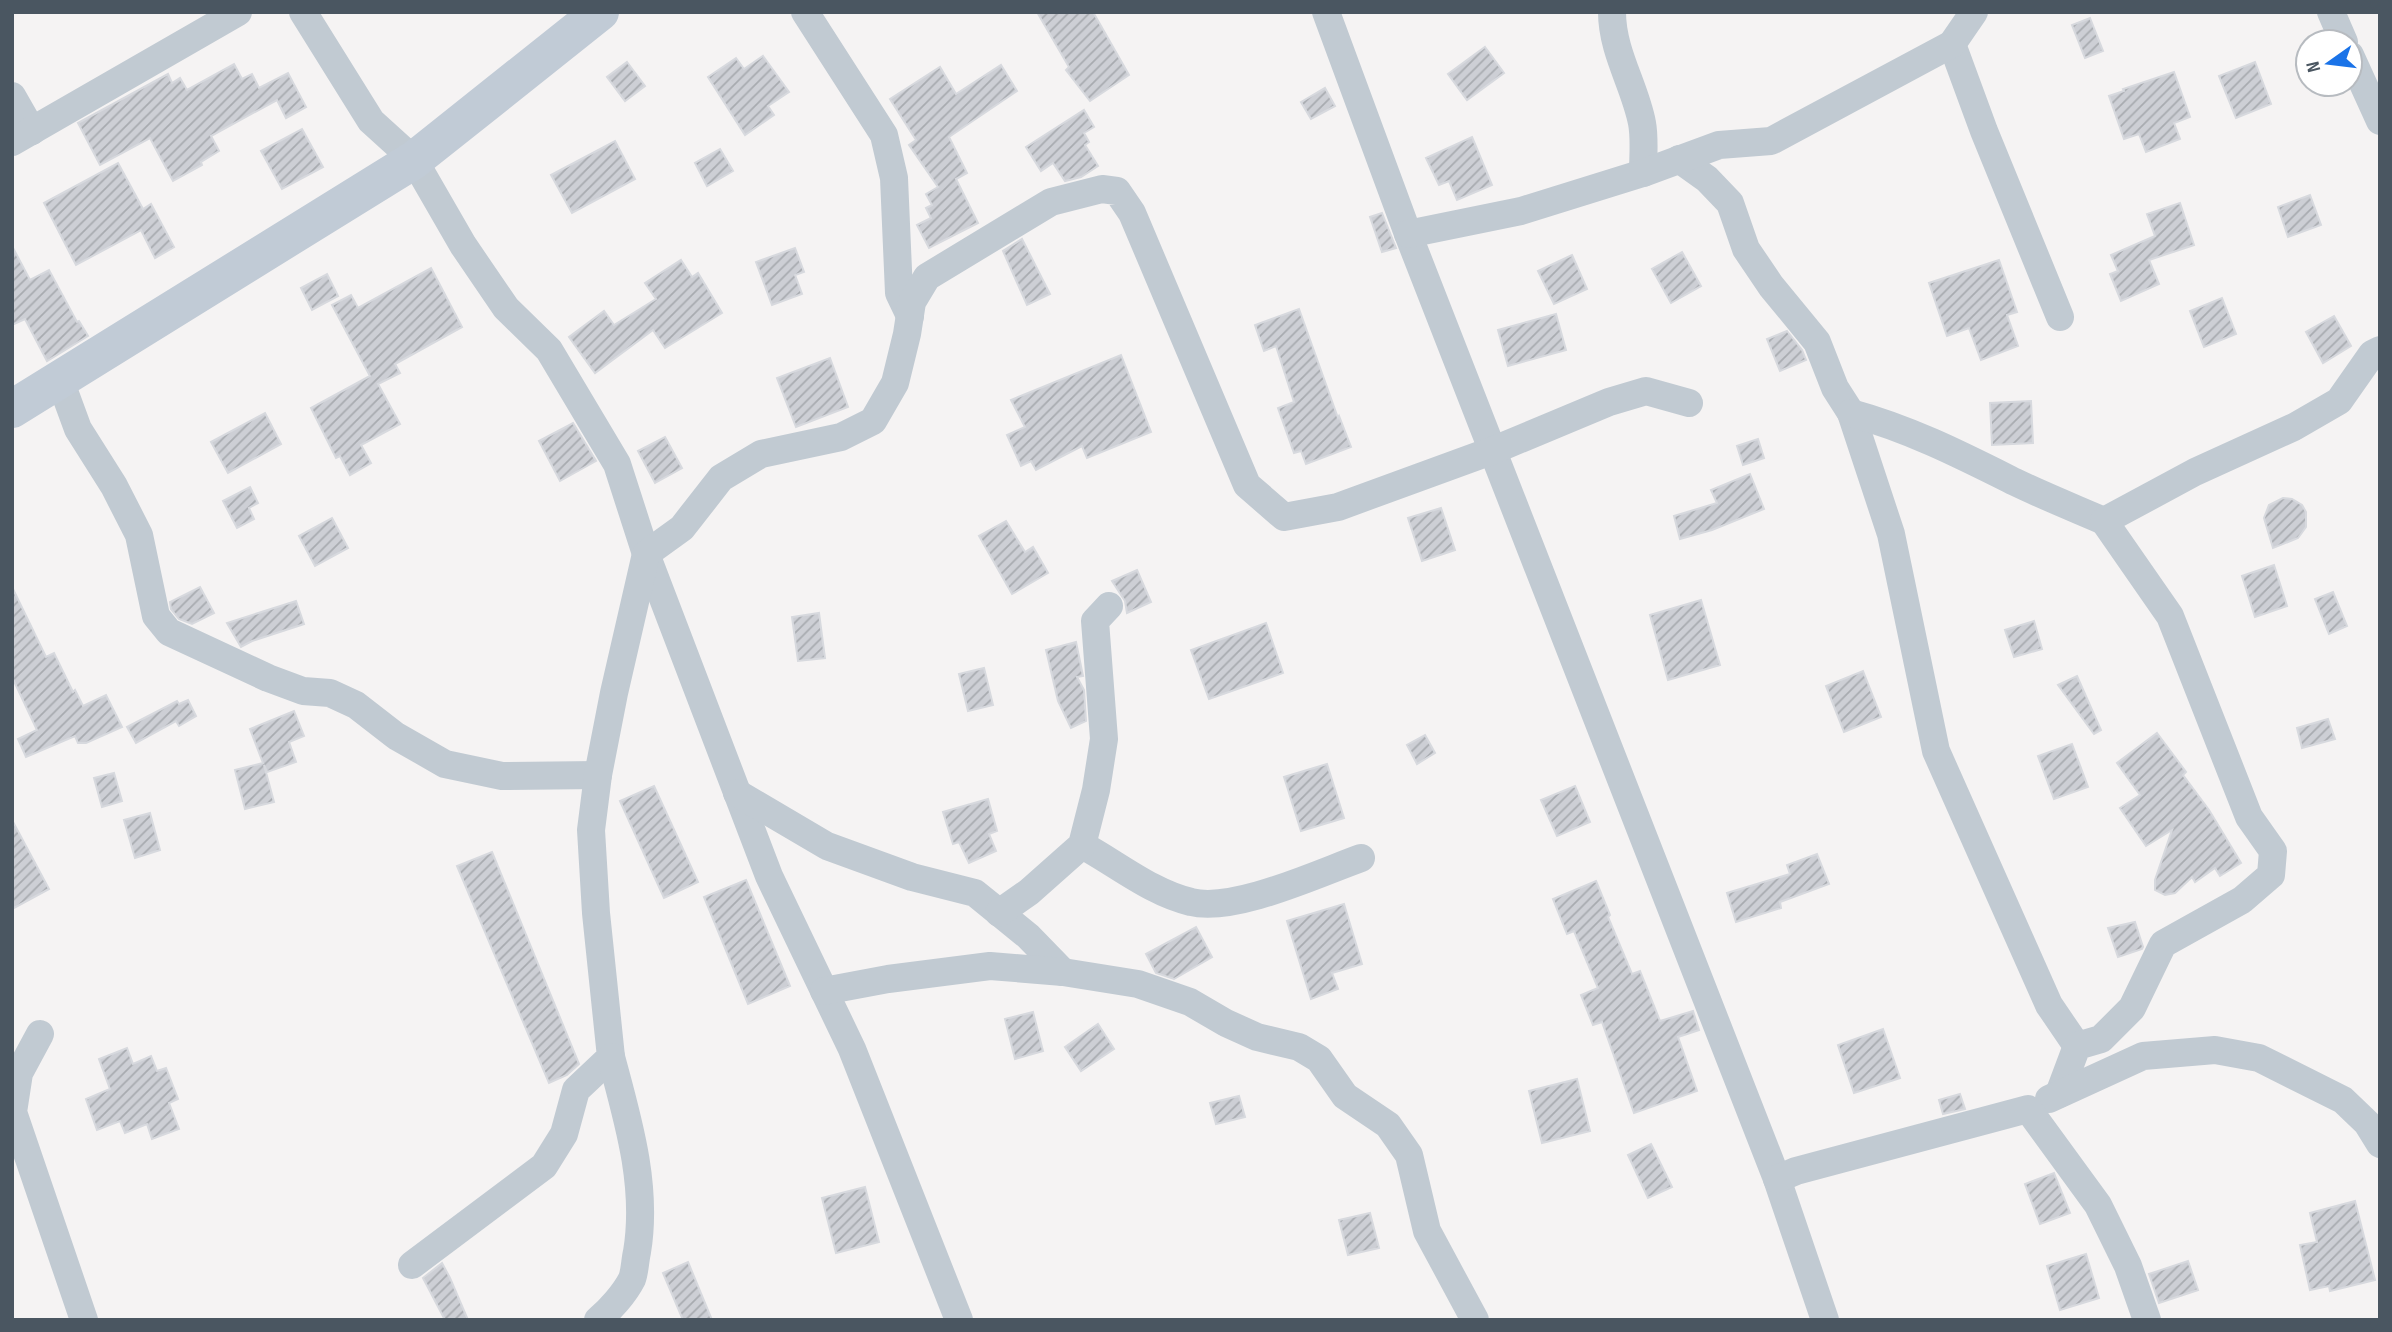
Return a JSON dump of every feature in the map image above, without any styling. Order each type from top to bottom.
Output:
[{"type":"main road","points":[[12,409],[414,159],[600,12]]},
{"type":"street","points":[[12,96],[22,137],[238,12]]},
{"type":"street","points":[[303,12],[371,121],[414,159],[463,245],[506,308],[549,350],[617,464],[646,554],[769,876],[852,1049],[959,1320]]},
{"type":"street","points":[[805,12],[884,135],[894,178],[899,293],[910,316]]},
{"type":"street","points":[[1326,12],[1408,233],[1777,1179],[1825,1320]]},
{"type":"street","points":[[1612,12],[1623,69],[1642,124],[1643,173]]},
{"type":"street","points":[[1408,233],[1521,211],[1643,173],[1719,145],[1770,141],[1952,44],[1973,12]]},
{"type":"street","points":[[1952,44],[1984,131],[2060,317]]},
{"type":"street","points":[[2364,86],[2380,121]]},
{"type":"street","points":[[1679,159],[1707,179],[1730,202],[1746,249],[1771,286],[1817,342],[1835,388],[1851,413],[1891,534],[1936,751],[2049,1005],[2077,1046]]},
{"type":"street","points":[[597,1320],[606,1313],[632,1278],[639,1237],[641,1191],[637,1161],[611,1057],[596,913],[591,830],[598,775],[629,622],[646,554],[682,528],[721,478],[761,454],[841,437],[873,421],[895,383],[912,302],[927,277],[1051,202],[1102,189],[1116,191],[1132,213],[1247,485],[1284,517],[1338,507],[1494,450],[1609,402],[1646,391],[1689,403]]},
{"type":"street","points":[[2104,521],[2195,472],[2294,427],[2339,401],[2372,354],[2380,350]]},
{"type":"street","points":[[60,380],[78,429],[114,486],[139,536],[156,616],[169,632],[303,691],[330,693],[356,705],[396,736],[445,764],[502,776],[598,775]]},
{"type":"street","points":[[1851,413],[1889,423],[1926,438],[2104,521],[2169,616],[2249,817],[2273,851],[2270,876],[2242,900],[2163,944],[2132,1008],[2101,1039],[2077,1046]]},
{"type":"street","points":[[999,913],[1028,892],[1082,845],[1096,790],[1104,739],[1095,621],[1109,606]]},
{"type":"street","points":[[737,793],[827,846],[912,877],[975,893],[1028,936],[1063,972]]},
{"type":"street","points":[[1082,845],[1155,889],[1193,903],[1238,902],[1361,858]]},
{"type":"street","points":[[824,991],[888,979],[990,966],[1063,972],[1138,984],[1190,1002],[1257,1037],[1299,1047],[1318,1059],[1345,1096],[1388,1125],[1409,1155],[1427,1231],[1475,1320]]},
{"type":"street","points":[[40,1034],[19,1073],[13,1112],[84,1320]]},
{"type":"street","points":[[2059,1094],[2077,1046]]},
{"type":"street","points":[[1777,1179],[1796,1171],[2028,1109],[2143,1056],[2215,1050],[2259,1058],[2343,1100],[2367,1123],[2380,1144]]},
{"type":"street","points":[[412,1265],[544,1167],[564,1134],[576,1090],[611,1057]]},
{"type":"street","points":[[2028,1109],[2098,1205],[2128,1266],[2147,1320]]},
{"type":"building","points":[[1037,12],[1093,12],[1129,75],[1090,101],[1066,70],[1069,67]]},
{"type":"building","points":[[2090,18],[2103,51],[2085,58],[2072,25]]},
{"type":"building","points":[[1485,47],[1504,73],[1467,100],[1448,74]]},
{"type":"building","points":[[763,56],[789,92],[768,106],[774,115],[745,135],[708,77],[736,58],[744,69]]},
{"type":"building","points":[[627,62],[645,86],[625,101],[607,77]]},
{"type":"building","points":[[2255,62],[2271,104],[2236,118],[2219,76]]},
{"type":"building","points":[[234,64],[242,79],[252,74],[259,88],[288,73],[306,107],[286,118],[277,100],[211,136],[219,151],[201,162],[202,165],[173,181],[150,138],[100,165],[78,123],[168,74],[172,83],[180,78],[187,90]]},
{"type":"building","points":[[1001,65],[1017,91],[949,137],[967,173],[956,179],[978,223],[929,248],[917,225],[931,218],[926,208],[932,205],[926,194],[938,187],[909,145],[916,140],[890,99],[940,67],[956,94]]},
{"type":"building","points":[[2174,72],[2190,117],[2174,123],[2180,139],[2146,152],[2139,134],[2124,139],[2109,96]]},
{"type":"building","points":[[1325,88],[1335,106],[1311,119],[1301,102]]},
{"type":"building","points":[[1084,110],[1094,127],[1084,133],[1089,142],[1085,145],[1098,166],[1081,177],[1065,181],[1053,163],[1041,171],[1026,147]]},
{"type":"building","points":[[302,129],[323,167],[282,189],[261,151]]},
{"type":"building","points":[[1472,137],[1492,185],[1457,200],[1449,181],[1439,185],[1426,158]]},
{"type":"building","points":[[615,141],[635,179],[572,213],[551,175]]},
{"type":"building","points":[[720,149],[733,171],[707,186],[695,163]]},
{"type":"building","points":[[118,163],[143,209],[151,204],[174,247],[155,258],[141,230],[76,265],[44,203]]},
{"type":"building","points":[[2310,195],[2321,225],[2288,237],[2278,207]]},
{"type":"building","points":[[2180,203],[2194,245],[2149,260],[2159,284],[2121,301],[2110,274],[2118,271],[2111,255],[2155,236],[2147,214]]},
{"type":"building","points":[[1382,213],[1396,248],[1382,252],[1370,217]]},
{"type":"building","points":[[1022,239],[1050,294],[1027,305],[1003,251]]},
{"type":"building","points":[[12,246],[30,280],[49,270],[77,322],[79,321],[88,336],[47,361],[25,319],[12,325]]},
{"type":"building","points":[[795,248],[804,272],[795,275],[802,294],[772,305],[756,262]]},
{"type":"building","points":[[1682,252],[1701,286],[1671,303],[1652,269]]},
{"type":"building","points":[[1572,255],[1587,289],[1554,304],[1538,271]]},
{"type":"building","points":[[681,260],[692,277],[698,273],[722,313],[665,348],[653,330],[595,373],[569,337],[604,311],[614,325],[656,299],[645,283]]},
{"type":"building","points":[[1999,260],[2017,312],[2007,315],[2018,346],[1981,360],[1969,328],[1947,336],[1929,283]]},
{"type":"building","points":[[431,268],[462,327],[395,364],[400,373],[378,384],[400,424],[361,445],[371,463],[350,475],[340,456],[336,458],[311,408],[370,376],[332,305],[351,295],[358,308]]},
{"type":"building","points":[[327,274],[338,296],[312,310],[301,288]]},
{"type":"building","points":[[2222,298],[2236,334],[2204,347],[2190,311]]},
{"type":"building","points":[[1299,309],[1351,447],[1306,464],[1301,451],[1294,453],[1278,408],[1294,402],[1276,346],[1264,351],[1255,325]]},
{"type":"building","points":[[1556,314],[1566,350],[1508,366],[1498,330]]},
{"type":"building","points":[[2334,316],[2351,346],[2323,363],[2306,332]]},
{"type":"building","points":[[1787,331],[1802,350],[1806,360],[1780,371],[1767,339]]},
{"type":"building","points":[[1121,355],[1151,432],[1087,458],[1082,446],[1036,470],[1031,461],[1021,466],[1007,435],[1025,427],[1011,400]]},
{"type":"building","points":[[830,358],[848,407],[796,427],[777,378]]},
{"type":"building","points":[[2031,401],[2033,443],[1992,445],[1990,403]]},
{"type":"building","points":[[265,413],[281,444],[228,473],[211,442]]},
{"type":"building","points":[[573,423],[596,461],[560,481],[539,441]]},
{"type":"building","points":[[665,437],[682,468],[655,483],[638,451]]},
{"type":"building","points":[[1758,439],[1764,458],[1743,465],[1737,446]]},
{"type":"building","points":[[1750,474],[1764,509],[1712,530],[1680,539],[1674,516],[1717,503],[1711,490]]},
{"type":"building","points":[[250,487],[258,503],[249,508],[254,519],[237,528],[223,501]]},
{"type":"building","points":[[2283,498],[2292,499],[2302,505],[2306,512],[2306,527],[2298,538],[2273,548],[2264,518],[2269,505]]},
{"type":"building","points":[[1441,508],[1455,550],[1422,561],[1408,518]]},
{"type":"building","points":[[332,518],[348,548],[315,566],[299,536]]},
{"type":"building","points":[[1006,521],[1025,552],[1033,547],[1048,573],[1012,594],[979,536]]},
{"type":"building","points":[[2274,565],[2287,606],[2255,617],[2242,576]]},
{"type":"building","points":[[1137,570],[1151,602],[1127,613],[1125,601],[1112,581]]},
{"type":"building","points":[[12,587],[46,657],[54,653],[83,706],[106,695],[122,727],[86,743],[78,743],[75,736],[26,757],[18,739],[37,730],[12,677]]},
{"type":"building","points":[[200,587],[214,613],[192,624],[179,619],[171,609],[170,602]]},
{"type":"building","points":[[2333,592],[2347,626],[2329,634],[2315,599]]},
{"type":"building","points":[[1701,600],[1720,665],[1668,680],[1650,615]]},
{"type":"building","points":[[296,601],[304,624],[241,647],[227,623]]},
{"type":"building","points":[[819,613],[825,658],[798,661],[792,617]]},
{"type":"building","points":[[2034,621],[2042,649],[2014,657],[2005,630]]},
{"type":"building","points":[[1266,623],[1283,673],[1209,699],[1191,650]]},
{"type":"building","points":[[1076,642],[1083,676],[1077,677],[1084,690],[1086,721],[1071,728],[1058,701],[1046,650]]},
{"type":"building","points":[[984,668],[993,705],[968,711],[959,674]]},
{"type":"building","points":[[1863,671],[1881,717],[1844,732],[1826,686]]},
{"type":"building","points":[[2077,676],[2101,730],[2094,734],[2058,685]]},
{"type":"building","points":[[188,700],[196,716],[179,726],[176,721],[136,743],[127,727],[177,701],[179,704]]},
{"type":"building","points":[[294,711],[304,736],[289,742],[296,762],[267,772],[264,765],[274,802],[245,809],[235,770],[263,763],[250,729]]},
{"type":"building","points":[[2328,719],[2335,739],[2302,748],[2297,728]]},
{"type":"building","points":[[2157,733],[2186,772],[2183,775],[2209,810],[2241,863],[2220,876],[2215,868],[2195,882],[2192,877],[2175,893],[2165,895],[2155,890],[2155,880],[2172,830],[2146,846],[2120,808],[2140,795],[2117,763]]},
{"type":"building","points":[[1425,735],[1435,753],[1417,764],[1407,745]]},
{"type":"building","points":[[2072,744],[2088,787],[2054,799],[2038,756]]},
{"type":"building","points":[[1327,764],[1344,818],[1301,831],[1284,777]]},
{"type":"building","points":[[114,773],[122,801],[102,807],[94,778]]},
{"type":"building","points":[[654,786],[698,882],[664,898],[620,801]]},
{"type":"building","points":[[1575,786],[1590,822],[1557,836],[1541,800]]},
{"type":"building","points":[[988,799],[997,831],[989,834],[996,851],[969,863],[959,842],[953,844],[943,812]]},
{"type":"building","points":[[150,813],[160,850],[135,858],[124,820]]},
{"type":"building","points":[[12,820],[49,889],[12,909]]},
{"type":"building","points":[[492,852],[579,1064],[567,1075],[549,1083],[457,866]]},
{"type":"building","points":[[1817,854],[1829,884],[1780,902],[1781,908],[1736,922],[1727,893],[1790,874],[1787,865]]},
{"type":"building","points":[[746,880],[790,986],[748,1004],[704,897]]},
{"type":"building","points":[[1596,881],[1632,974],[1640,971],[1660,1021],[1693,1011],[1699,1030],[1678,1037],[1697,1091],[1634,1113],[1602,1022],[1593,1025],[1581,995],[1598,988],[1574,931],[1567,934],[1553,899]]},
{"type":"building","points":[[1344,904],[1362,964],[1332,973],[1338,989],[1311,999],[1287,921]]},
{"type":"building","points":[[2135,922],[2143,947],[2118,957],[2108,928]]},
{"type":"building","points":[[1196,927],[1212,957],[1174,979],[1156,973],[1146,954]]},
{"type":"building","points":[[1033,1012],[1043,1051],[1015,1059],[1005,1019]]},
{"type":"building","points":[[1098,1024],[1114,1049],[1081,1071],[1065,1047]]},
{"type":"building","points":[[1883,1029],[1900,1078],[1854,1093],[1838,1045]]},
{"type":"building","points":[[127,1048],[133,1064],[151,1056],[157,1071],[166,1068],[178,1099],[169,1103],[179,1129],[152,1139],[147,1124],[125,1133],[120,1121],[97,1130],[86,1099],[110,1089],[99,1059]]},
{"type":"building","points":[[1577,1079],[1590,1131],[1542,1143],[1529,1091]]},
{"type":"building","points":[[1960,1094],[1965,1109],[1943,1114],[1939,1100]]},
{"type":"building","points":[[1239,1096],[1245,1117],[1216,1124],[1210,1103]]},
{"type":"building","points":[[1651,1144],[1672,1187],[1648,1198],[1628,1155]]},
{"type":"building","points":[[2054,1173],[2070,1213],[2040,1224],[2025,1184]]},
{"type":"building","points":[[865,1187],[879,1242],[836,1253],[822,1198]]},
{"type":"building","points":[[2355,1201],[2375,1280],[2330,1291],[2329,1286],[2310,1290],[2300,1245],[2317,1242],[2310,1213]]},
{"type":"building","points":[[1370,1213],[1379,1248],[1348,1255],[1339,1220]]},
{"type":"building","points":[[2086,1254],[2099,1298],[2060,1310],[2047,1266]]},
{"type":"building","points":[[2188,1261],[2198,1290],[2159,1303],[2149,1274]]},
{"type":"building","points":[[688,1262],[712,1320],[683,1320],[663,1273]]},
{"type":"building","points":[[442,1263],[468,1320],[445,1320],[423,1278]]}]
